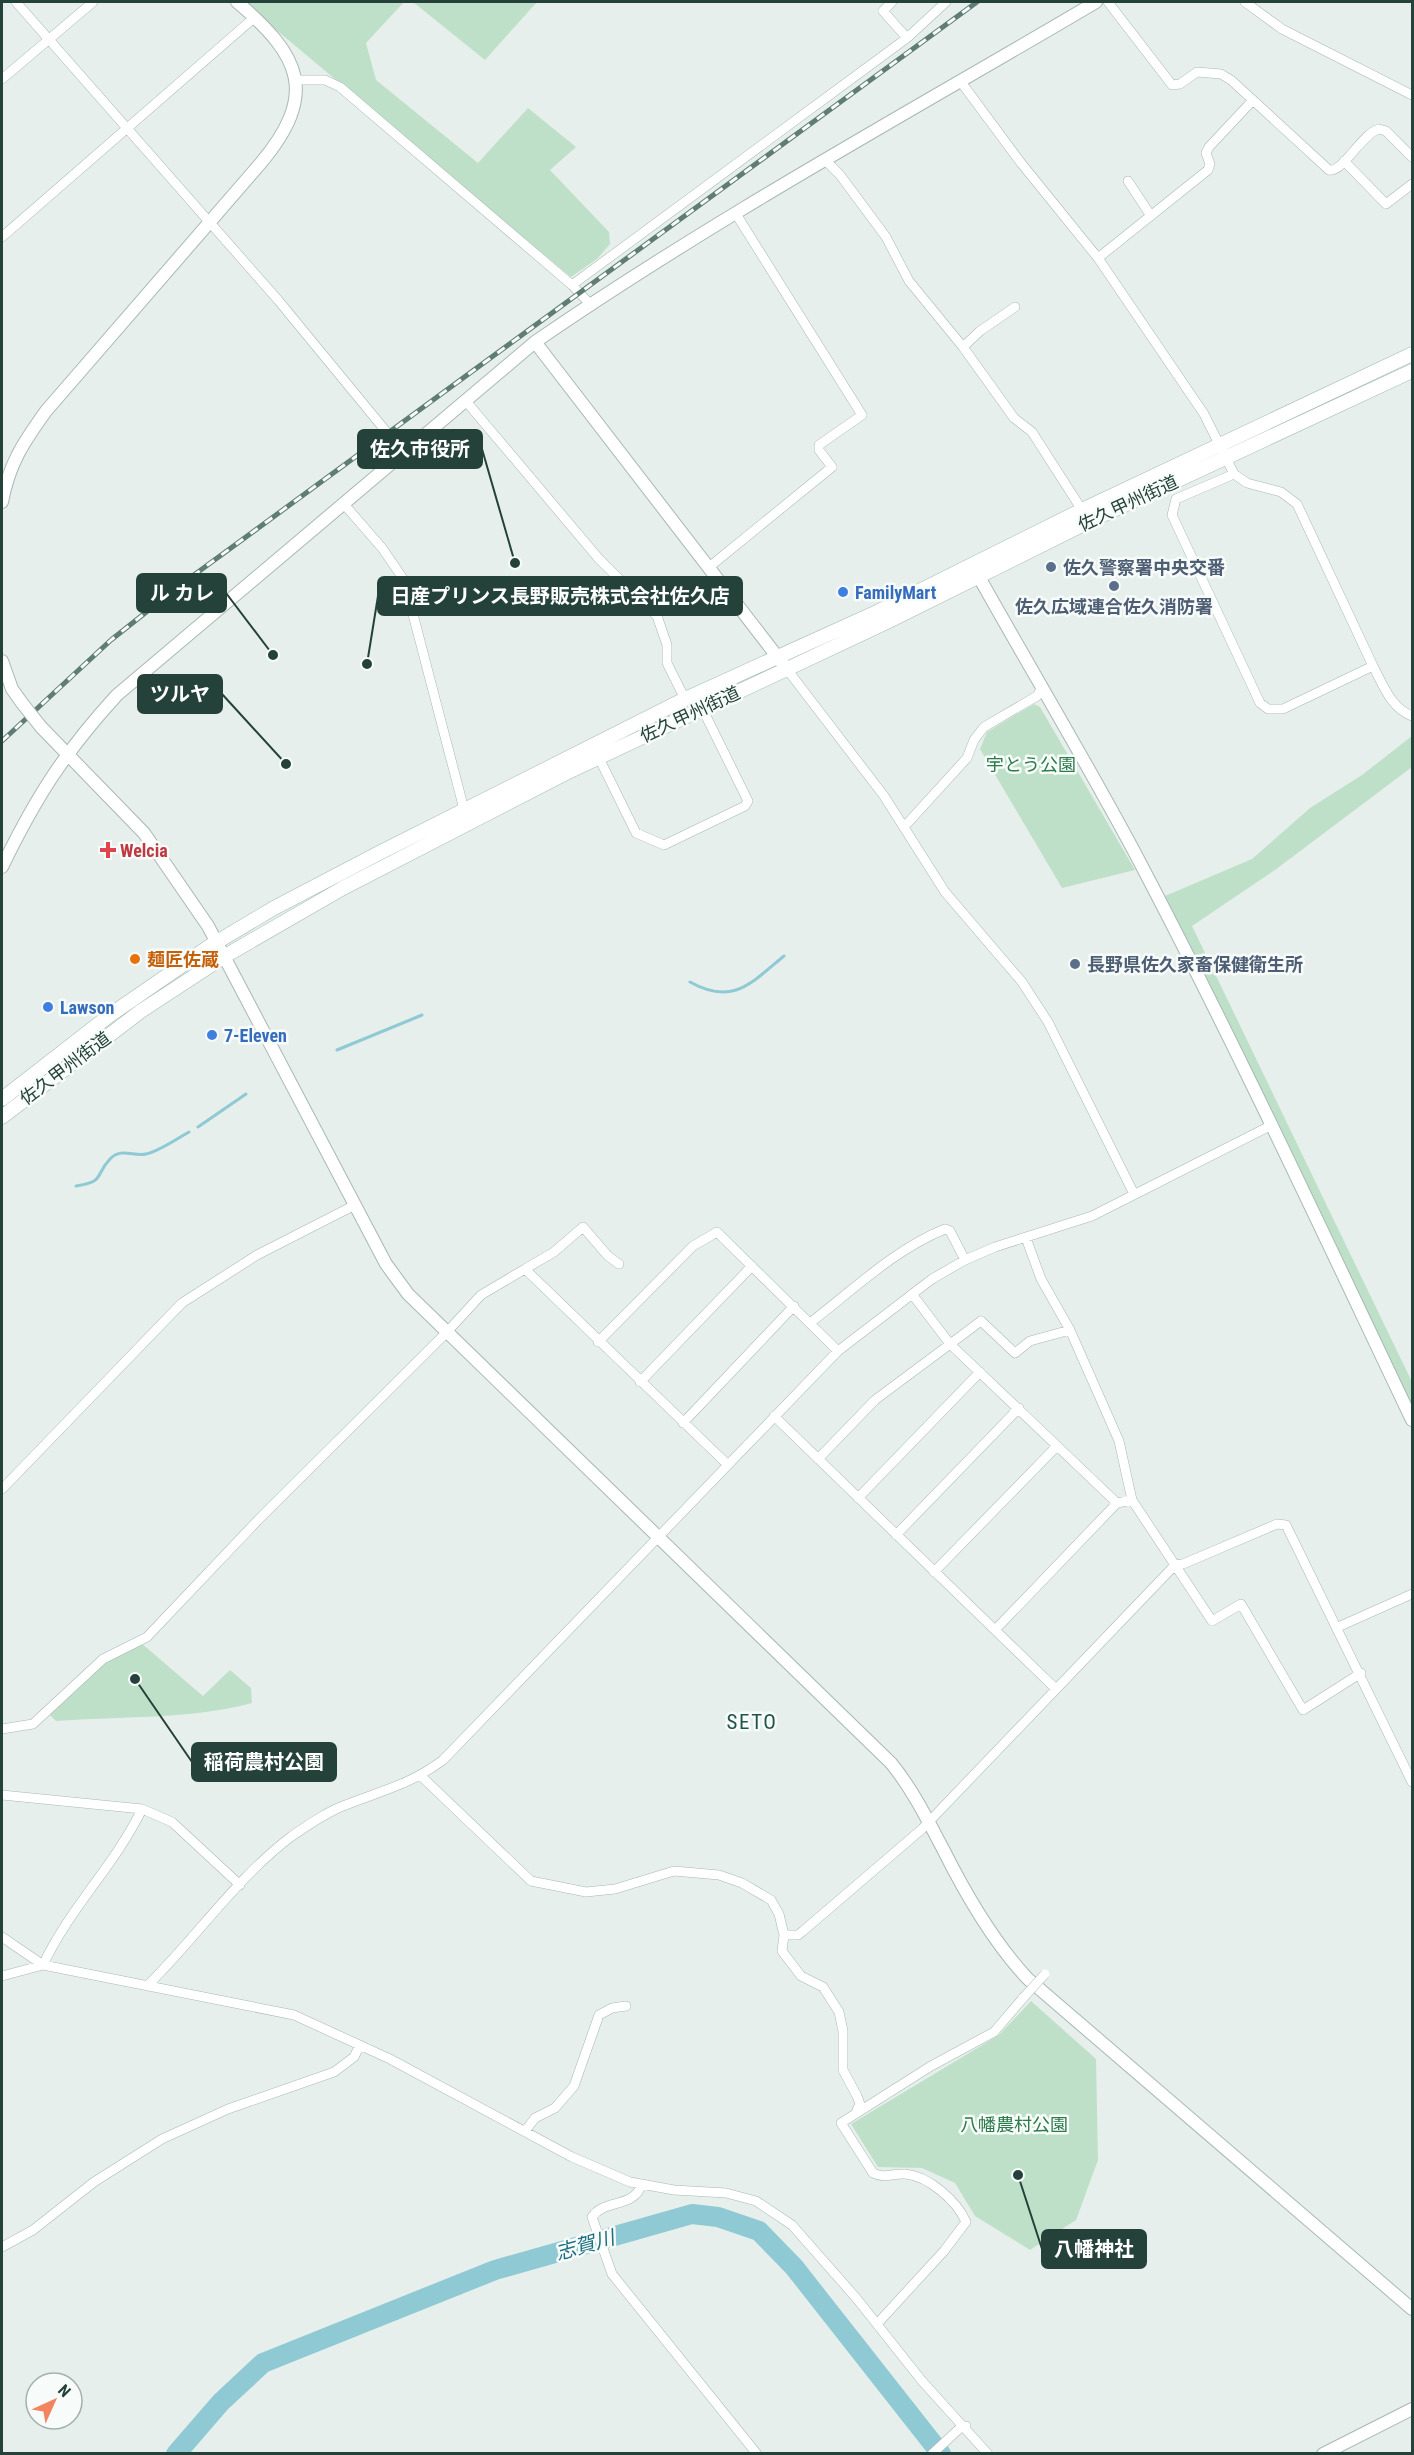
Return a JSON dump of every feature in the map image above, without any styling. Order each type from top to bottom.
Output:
[{"type":"main road","name":"佐久甲州街道","points":[[2,1117],[105,1038],[225,956],[343,888],[468,822],[685,699],[781,663],[980,577],[1413,354]]},
{"type":"main road","name":"佐久甲州街道","points":[[2,1099],[135,997],[216,942],[274,908],[464,808],[595,751],[702,708],[781,663],[1082,510],[1413,371]]},
{"type":"street","points":[[16,2],[210,221],[403,452]]},
{"type":"street","points":[[2,80],[93,2]]},
{"type":"street","points":[[2,502],[8,472],[16,454],[46,411],[279,141],[293,110],[295,80],[285,50],[276,37],[237,2]]},
{"type":"street","points":[[892,2],[883,11],[907,38]]},
{"type":"street","points":[[572,285],[907,38],[946,2]]},
{"type":"street","points":[[2,867],[36,800],[67,754],[117,695],[535,342],[590,304],[736,214],[1096,2]]},
{"type":"street","points":[[1108,2],[1172,85],[1180,84],[1197,72],[1221,74],[1253,100],[1329,170],[1333,171],[1370,133],[1379,129],[1386,131],[1413,157]]},
{"type":"street","points":[[1245,2],[1282,29],[1413,95]]},
{"type":"street","points":[[2,237],[255,17]]},
{"type":"street","points":[[295,80],[325,80],[340,87],[572,285],[590,304]]},
{"type":"street","points":[[961,82],[1021,163],[1098,258],[1204,414],[1234,474],[1247,483],[1281,492],[1298,504],[1373,666],[1394,703],[1401,711],[1413,716]]},
{"type":"street","points":[[1098,258],[1208,170],[1210,164],[1206,153],[1209,147],[1253,100]]},
{"type":"street","points":[[826,161],[840,175],[886,237],[909,281],[963,347],[1014,418],[1032,432],[1082,510]]},
{"type":"street","points":[[1344,161],[1386,204],[1413,184]]},
{"type":"street","points":[[1128,181],[1151,216]]},
{"type":"street","points":[[708,568],[832,467],[819,450],[819,445],[862,415],[736,214]]},
{"type":"street","points":[[963,347],[980,330],[1015,307]]},
{"type":"street","points":[[535,342],[866,772],[904,826],[945,892],[1034,998],[1134,1194]]},
{"type":"street","points":[[465,400],[599,559],[657,615],[667,645],[667,663],[685,699]]},
{"type":"street","points":[[1234,474],[1176,499],[1172,515],[1260,703],[1269,709],[1283,710],[1373,666]]},
{"type":"street","points":[[343,503],[382,548],[404,580],[468,822]]},
{"type":"street","points":[[980,577],[1137,856],[1272,1125],[1413,1420]]},
{"type":"street","points":[[2,661],[12,688],[41,727],[144,833],[172,872],[225,956],[395,1279],[446,1333],[891,1762],[929,1819],[943,1850],[988,1928],[1028,1979],[1413,2309]]},
{"type":"street","points":[[904,826],[967,758],[974,740],[984,727],[1037,696],[1041,689]]},
{"type":"street","points":[[595,751],[636,834],[664,845],[745,806],[748,801],[702,708]]},
{"type":"street","points":[[148,1985],[240,1885],[291,1837],[341,1807],[390,1791],[421,1776],[443,1760],[838,1351],[912,1294],[965,1260],[995,1247],[1092,1216],[1272,1125]]},
{"type":"street","points":[[2,1489],[182,1303],[257,1255],[355,1205]]},
{"type":"street","points":[[2,1729],[33,1724],[103,1659],[147,1637],[258,1520],[446,1333],[481,1294],[554,1252],[583,1227],[608,1256],[619,1264]]},
{"type":"street","points":[[810,1323],[899,1254],[936,1232],[948,1229],[965,1260]]},
{"type":"street","points":[[598,1342],[693,1246],[717,1232],[838,1351]]},
{"type":"street","points":[[1026,1238],[1041,1279],[1070,1330],[1123,1450],[1132,1500],[1212,1621],[1241,1604],[1303,1710],[1361,1673]]},
{"type":"street","points":[[640,1382],[752,1266]]},
{"type":"street","points":[[525,1269],[598,1342],[727,1464]]},
{"type":"street","points":[[912,1294],[950,1344],[1118,1503]]},
{"type":"street","points":[[682,1422],[794,1306]]},
{"type":"street","points":[[818,1459],[875,1400],[981,1321],[1014,1353],[1030,1341],[1070,1330]]},
{"type":"street","points":[[858,1498],[980,1372]]},
{"type":"street","points":[[896,1535],[1019,1408]]},
{"type":"street","points":[[774,1416],[1056,1689]]},
{"type":"street","points":[[934,1572],[1057,1446]]},
{"type":"street","points":[[995,1630],[1118,1503],[1132,1500]]},
{"type":"street","points":[[784,1935],[798,1935],[929,1819],[1175,1565],[1183,1564],[1281,1523],[1290,1530],[1413,1782]]},
{"type":"street","points":[[1338,1627],[1413,1594]]},
{"type":"street","points":[[421,1776],[531,1881],[586,1892],[615,1888],[674,1871],[719,1875],[742,1883],[771,1900],[779,1914],[784,1935],[782,1951],[801,1976],[823,1987],[839,2012],[843,2031],[843,2070],[860,2104],[857,2110],[841,2123],[873,2173],[885,2177],[905,2174],[924,2179],[943,2194],[966,2222],[944,2251],[877,2324]]},
{"type":"street","points":[[2,1794],[142,1809],[179,1828],[240,1885]]},
{"type":"street","points":[[2,1976],[43,1965],[69,1918],[104,1871],[142,1809]]},
{"type":"street","points":[[2,1937],[43,1965],[294,2015],[360,2045],[572,2157],[641,2186],[726,2193],[756,2201],[792,2225],[877,2324],[922,2381],[988,2454]]},
{"type":"street","points":[[857,2110],[866,2108],[931,2066],[980,2042],[1000,2026],[1045,1974]]},
{"type":"street","points":[[525,2132],[535,2118],[555,2108],[574,2086],[599,2015],[612,2008],[626,2006]]},
{"type":"street","points":[[2,2247],[33,2230],[94,2182],[162,2139],[228,2109],[334,2072],[354,2057],[360,2045]]},
{"type":"street","points":[[641,2186],[633,2198],[596,2212],[592,2221],[612,2274],[757,2454]]},
{"type":"street","points":[[1323,2454],[1413,2409]]},
{"type":"street","points":[[932,2454],[963,2427]]},
{"type":"green space","points":[[243,2],[404,2],[366,43],[376,80],[478,163],[528,108],[576,147],[550,170],[609,232],[610,244],[597,259],[571,277]]},
{"type":"green space","points":[[413,2],[537,2],[485,60]]},
{"type":"green space","name":"宇とう公園","points":[[1034,704],[1040,707],[1135,870],[1062,888],[980,749],[987,732]]},
{"type":"green space","points":[[1412,736],[1412,767],[1275,870],[1192,926],[1412,1382],[1412,1409],[1165,896],[1252,859],[1310,808],[1362,775]]},
{"type":"green space","points":[[141,1643],[203,1696],[230,1670],[251,1688],[252,1703],[179,1715],[56,1721],[50,1715],[104,1662]]},
{"type":"green space","name":"八幡農村公園","points":[[1031,2001],[1096,2059],[1098,2160],[1076,2220],[1030,2250],[975,2216],[955,2183],[922,2168],[878,2167],[851,2124],[999,2035]]},
{"type":"waterway","points":[[690,982],[718,992],[741,988],[784,956]]},
{"type":"waterway","points":[[337,1050],[422,1015]]},
{"type":"waterway","points":[[198,1127],[246,1094]]},
{"type":"waterway","points":[[76,1186],[96,1180],[114,1155],[123,1153],[141,1155],[151,1152],[189,1132]]},
{"type":"waterway","name":"志賀川","points":[[176,2454],[221,2402],[263,2363],[495,2270],[692,2214],[718,2217],[759,2231],[794,2267],[941,2454]]},
{"type":"railway","points":[[2,741],[111,640],[183,583],[977,2]]},
{"type":"place","name":"佐久市役所","points":[[515,563]]},
{"type":"place","name":"佐久警察署中央交番","points":[[1051,567]]},
{"type":"place","name":"佐久広域連合佐久消防署","points":[[1114,586]]},
{"type":"place","name":"FamilyMart","points":[[843,592]]},
{"type":"place","name":"ル カレ","points":[[273,655]]},
{"type":"place","name":"日産プリンス長野販売株式会社佐久店","points":[[367,664]]},
{"type":"place","name":"ツルヤ","points":[[286,764]]},
{"type":"place","name":"Welcia","points":[[108,850]]},
{"type":"place","name":"麺匠佐蔵","points":[[135,959]]},
{"type":"place","name":"長野県佐久家畜保健衛生所","points":[[1075,964]]},
{"type":"place","name":"Lawson","points":[[48,1007]]},
{"type":"place","name":"7-Eleven","points":[[212,1035]]},
{"type":"place","name":"稲荷農村公園","points":[[135,1679]]},
{"type":"place","name":"八幡神社","points":[[1018,2175]]},
{"type":"district","name":"SETO","points":[[752,1722]]}]
